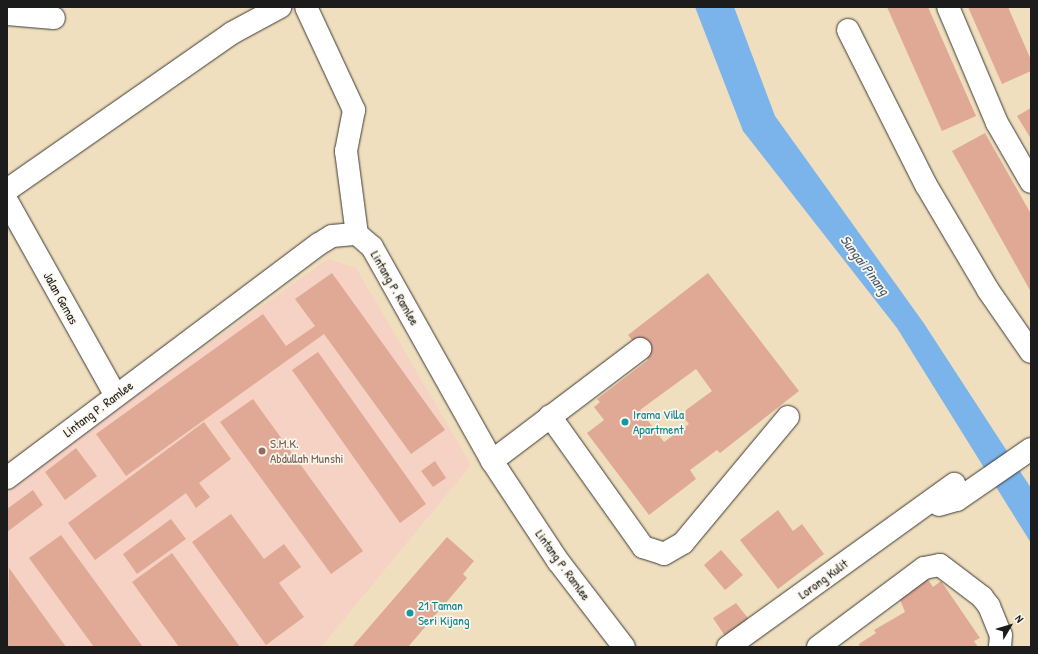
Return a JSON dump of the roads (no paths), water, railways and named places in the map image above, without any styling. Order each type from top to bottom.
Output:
[{"type":"street","points":[[7,190],[232,33],[280,7]]},
{"type":"street","points":[[306,7],[354,110],[346,151],[357,234]]},
{"type":"street","points":[[948,7],[997,123],[1031,182]]},
{"type":"street","points":[[7,14],[54,18]]},
{"type":"street","points":[[848,30],[926,185],[988,290],[1031,352]]},
{"type":"street","name":"Jalan Gemas","points":[[7,201],[116,396]]},
{"type":"street","name":"Lintang P. Ramlee","points":[[7,478],[319,244],[332,236],[357,234],[372,247],[492,461],[558,561],[624,647]]},
{"type":"street","points":[[492,461],[640,349]]},
{"type":"street","points":[[550,416],[643,547],[664,554],[683,543],[788,417]]},
{"type":"street","name":"Lorong Kulit","points":[[728,647],[918,510],[956,492],[1030,449]]},
{"type":"street","points":[[818,647],[924,568],[940,565],[982,598],[989,606],[1001,635],[1000,647]]},
{"type":"water","name":"Sungai Pinang","points":[[695,7],[734,7],[775,116],[923,322],[1031,488],[1031,543],[897,328],[743,131]]},
{"type":"place","name":"Irama Villa Apartment","points":[[625,422]]},
{"type":"place","name":"S.M.K. Abdullah Munshi","points":[[262,451]]},
{"type":"place","name":"21 Taman Seri Kijang","points":[[410,613]]}]
